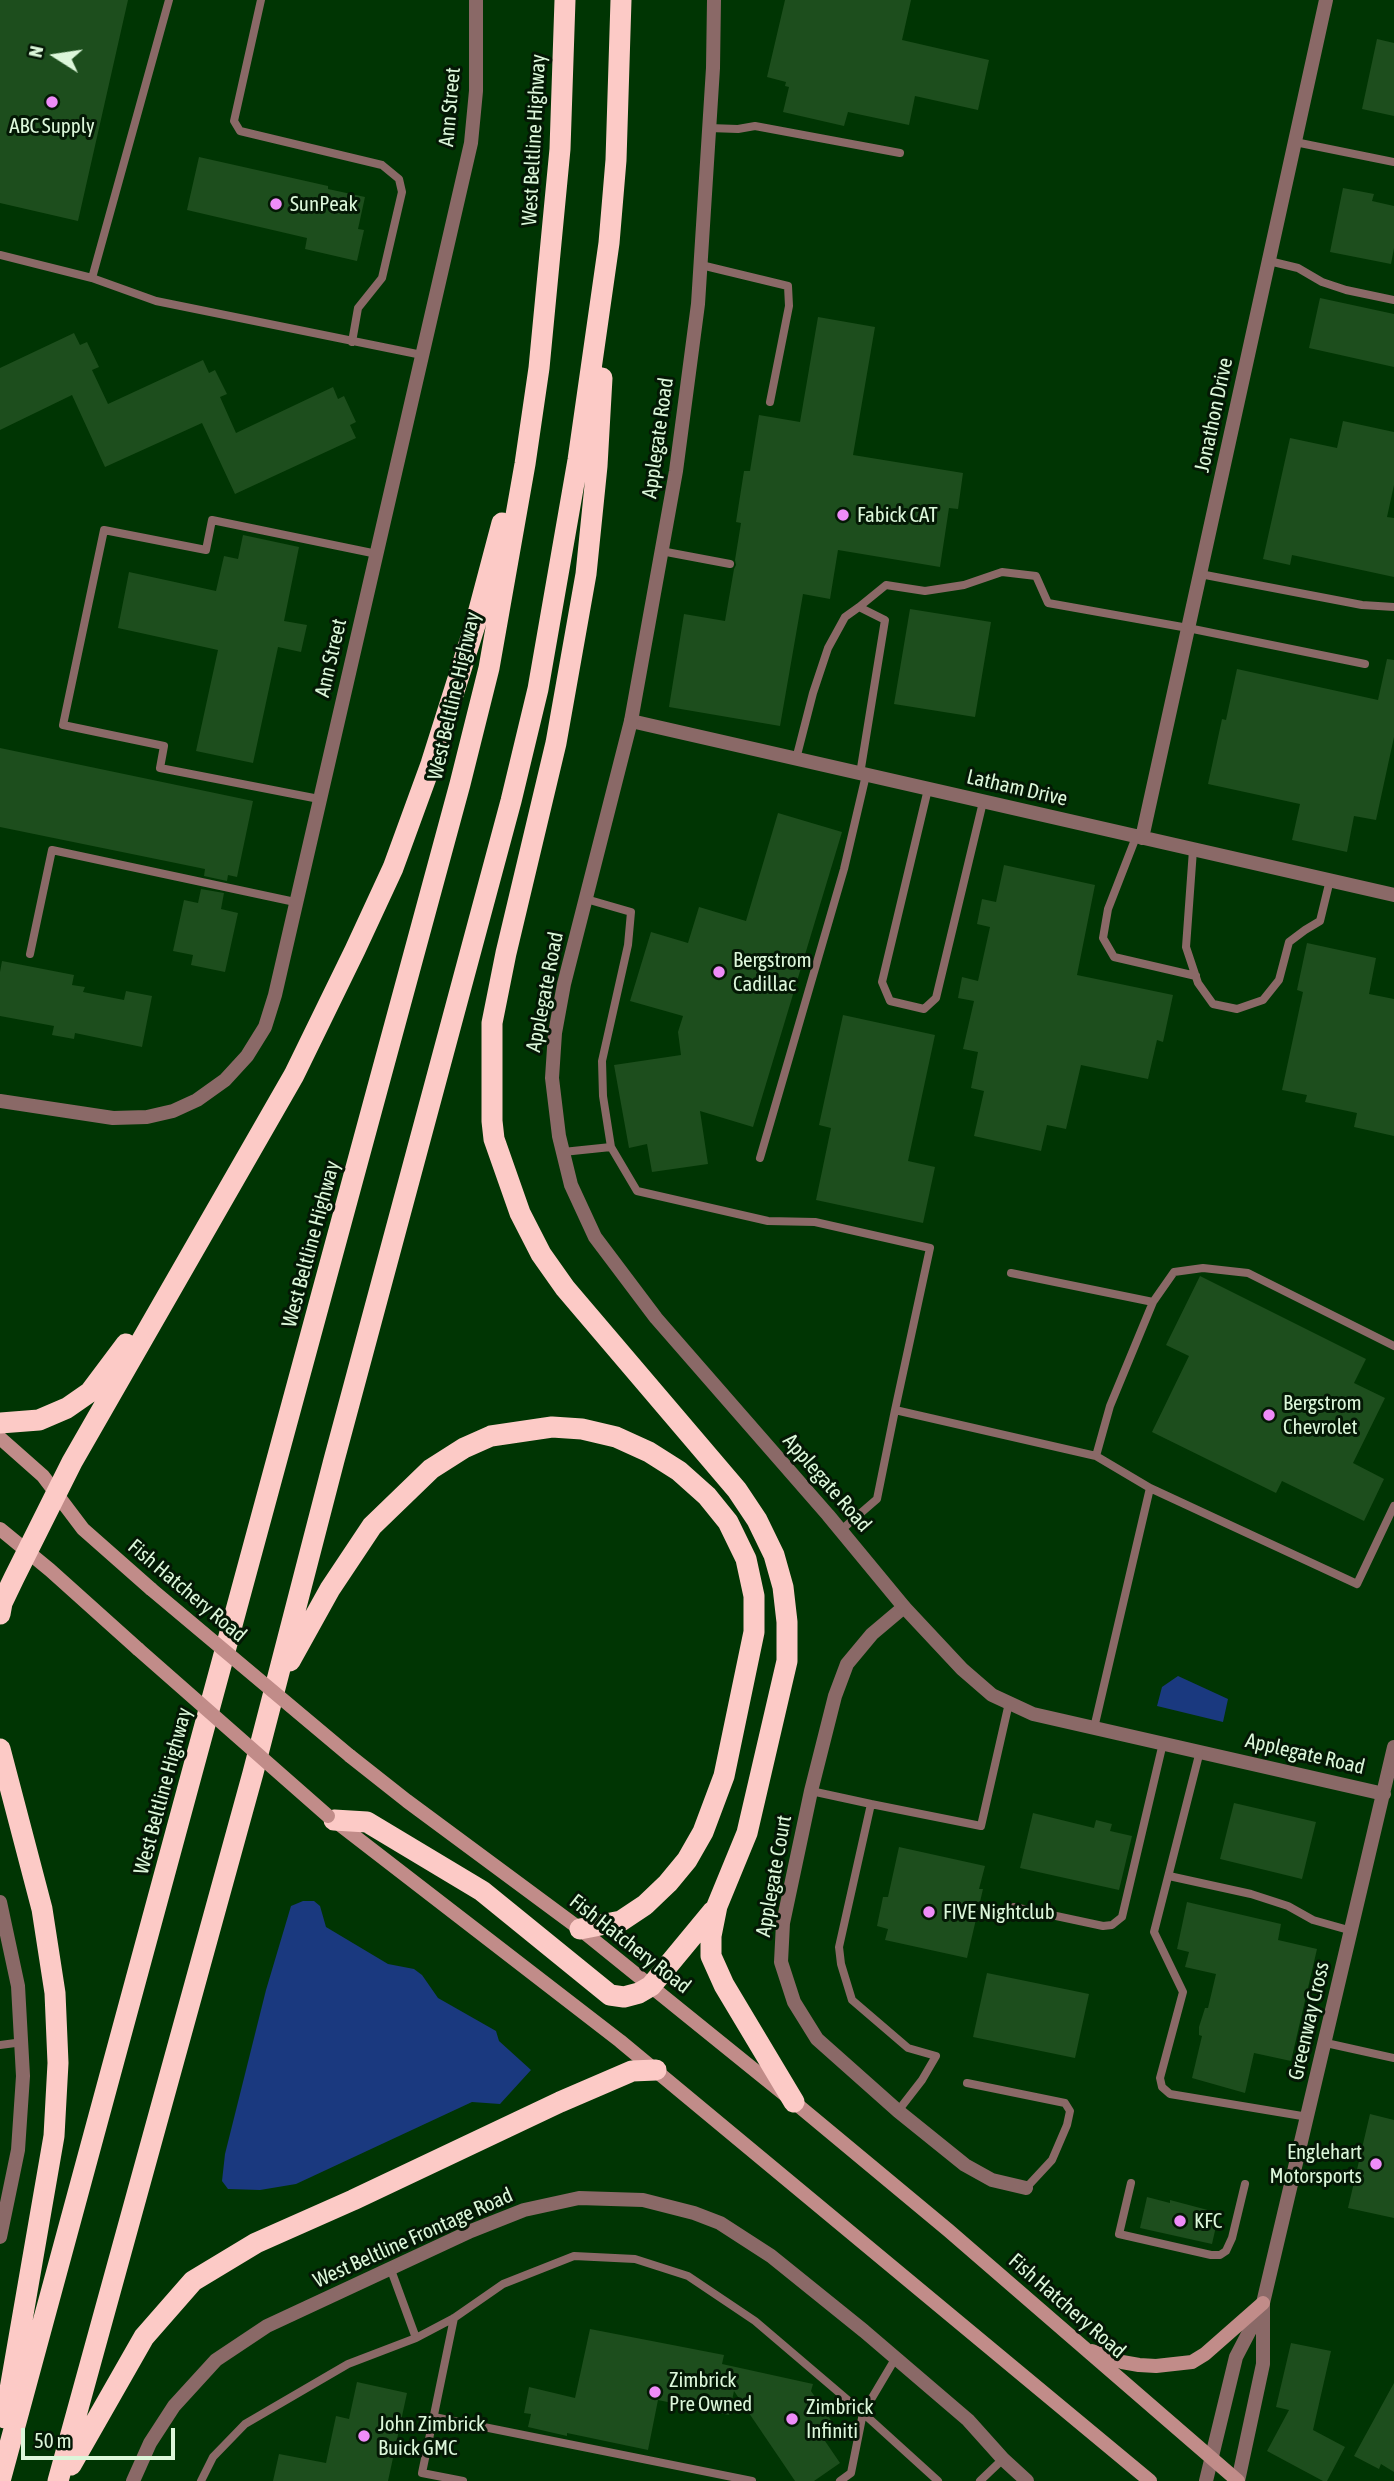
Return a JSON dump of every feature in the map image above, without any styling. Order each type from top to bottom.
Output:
[{"type":"highway","name":"West Beltline Highway","points":[[0,2481],[460,784],[491,655],[540,368],[560,149],[565,0]]},
{"type":"highway","points":[[621,0],[616,160],[597,466],[586,574],[556,743],[492,1023],[492,1121],[494,1139],[516,1203],[541,1254],[565,1288],[737,1490],[757,1520],[777,1565],[783,1587],[787,1622],[787,1661],[747,1833],[717,1906],[711,1936],[711,1956],[724,1985],[794,2102]]},
{"type":"highway","points":[[59,2481],[512,802],[538,689],[578,460],[609,243]]},
{"type":"highway","points":[[0,1614],[2,1603],[72,1462],[300,1063],[355,950],[408,830],[475,625],[540,368]]},
{"type":"highway","points":[[0,1423],[12,1424],[48,1417],[90,1392],[111,1366],[220,1202]]},
{"type":"highway","points":[[274,1691],[330,1589],[372,1525],[431,1469],[464,1448],[491,1436],[518,1431],[552,1427],[582,1429],[616,1437],[649,1452],[679,1471],[707,1496],[728,1522],[746,1559],[754,1596],[754,1632],[746,1682],[717,1801],[687,1860],[652,1898],[621,1921],[580,1929]]},
{"type":"highway","points":[[0,1749],[42,1909],[55,1993],[58,2063],[52,2148],[0,2451]]},
{"type":"highway","points":[[331,1818],[367,1822],[482,1891],[610,1995],[624,1997],[651,1986],[717,1906]]},
{"type":"highway","points":[[59,2481],[144,2337],[194,2281],[256,2243],[561,2102],[632,2071],[656,2070]]},
{"type":"main road","name":"Fish Hatchery Road","points":[[0,1438],[43,1476],[83,1529],[151,1589],[398,1795],[580,1929],[794,2102],[1238,2481]]},
{"type":"main road","points":[[0,1529],[331,1818],[656,2070],[1150,2481]]},
{"type":"main road","points":[[1076,2342],[1122,2362],[1156,2366],[1178,2365],[1205,2354],[1263,2304]]},
{"type":"street","name":"Ann Street","points":[[0,1101],[113,1118],[148,1117],[173,1111],[197,1100],[225,1080],[247,1056],[265,1027],[275,995],[471,143],[476,91],[476,0]]},
{"type":"street","name":"Applegate Road","points":[[714,0],[698,304],[676,471],[631,721],[564,984],[555,1033],[552,1078],[559,1136],[571,1185],[595,1237],[656,1318],[904,1607],[962,1669],[992,1695],[1033,1714],[1389,1795]]},
{"type":"street","name":"Jonathon Drive","points":[[1139,838],[1326,0]]},
{"type":"street","name":"Latham Drive","points":[[631,721],[1394,895]]},
{"type":"street","name":"Applegate Court","points":[[904,1607],[872,1634],[846,1664],[835,1696],[811,1791],[783,1923],[781,1962],[794,2002],[817,2039],[898,2111],[965,2165],[992,2180],[1026,2188]]},
{"type":"street","name":"Greenway Cross","points":[[1206,2481],[1236,2357],[1263,2304],[1352,1931],[1389,1795],[1394,1747]]},
{"type":"street","points":[[0,1902],[18,1986],[23,2042],[22,2109],[5,2191],[0,2237]]},
{"type":"street","name":"West Beltline Frontage Road","points":[[133,2481],[150,2443],[174,2406],[216,2360],[267,2326],[471,2231],[524,2210],[579,2199],[643,2200],[694,2213],[720,2223],[771,2256],[968,2420],[1027,2481]]},
{"type":"street","name":"Greenway Cross","points":[[1238,2481],[1263,2364],[1263,2304]]},
{"type":"lane","points":[[92,278],[169,0]]},
{"type":"lane","points":[[261,0],[234,121],[240,131],[382,165],[399,179],[402,192],[382,278],[358,308],[352,342]]},
{"type":"lane","points":[[709,128],[738,129],[755,126],[901,153]]},
{"type":"lane","points":[[1295,142],[1394,162]]},
{"type":"lane","points":[[0,256],[92,278],[156,301],[422,355]]},
{"type":"lane","points":[[1269,261],[1298,268],[1322,282],[1346,290],[1394,300]]},
{"type":"lane","points":[[701,265],[788,286],[789,306],[771,402]]},
{"type":"lane","points":[[319,799],[160,768],[164,746],[63,725],[104,530],[206,550],[212,520],[377,554]]},
{"type":"lane","points":[[662,551],[730,564]]},
{"type":"lane","points":[[796,759],[828,648],[845,617],[886,585],[925,591],[964,585],[1002,572],[1036,576],[1048,603],[1365,664]]},
{"type":"lane","points":[[1200,573],[1362,605],[1394,607]]},
{"type":"lane","points":[[760,1158],[844,869],[863,774],[885,620],[859,607]]},
{"type":"lane","points":[[928,789],[881,982],[890,1002],[923,1009],[936,998],[983,802]]},
{"type":"lane","points":[[1139,838],[1108,909],[1103,938],[1114,957],[1196,976]]},
{"type":"lane","points":[[30,954],[52,850],[295,902]]},
{"type":"lane","points":[[1193,850],[1186,947],[1196,976],[1213,1004],[1237,1009],[1263,1000],[1279,980],[1289,942],[1321,922],[1330,880]]},
{"type":"lane","points":[[586,899],[631,912],[628,945],[602,1061],[603,1096],[611,1147],[637,1191],[768,1221],[815,1222],[930,1248],[877,1499],[841,1531]]},
{"type":"lane","points":[[563,1152],[611,1147]]},
{"type":"lane","points":[[1096,1457],[1110,1406],[1153,1302],[1174,1272],[1203,1268],[1248,1273],[1394,1346]]},
{"type":"lane","points":[[1011,1273],[1153,1302]]},
{"type":"lane","points":[[895,1410],[1096,1457],[1150,1488],[1357,1584],[1394,1506]]},
{"type":"lane","points":[[1094,1728],[1150,1488]]},
{"type":"lane","points":[[811,1791],[982,1826],[1009,1703]]},
{"type":"lane","points":[[1014,1907],[1103,1926],[1112,1925],[1122,1917],[1163,1743]]},
{"type":"lane","points":[[1200,1751],[1154,1932],[1183,1992],[1160,2078],[1162,2087],[1170,2094],[1308,2117]]},
{"type":"lane","points":[[871,1804],[839,1947],[841,1964],[852,2000],[908,2048],[936,2056],[922,2080],[898,2111]]},
{"type":"lane","points":[[1168,1876],[1263,1898],[1288,1906],[1313,1920],[1352,1931]]},
{"type":"lane","points":[[0,2045],[23,2042]]},
{"type":"lane","points":[[1326,2043],[1394,2058]]},
{"type":"lane","points":[[967,2083],[1065,2103],[1070,2112],[1067,2126],[1052,2160],[1026,2188]]},
{"type":"lane","points":[[1131,2183],[1119,2234],[1210,2255],[1220,2255],[1226,2251],[1232,2238],[1245,2184]]},
{"type":"lane","points":[[201,2481],[213,2457],[245,2424],[348,2364],[416,2338],[454,2318],[503,2284],[574,2256],[635,2259],[688,2276],[755,2321],[863,2413],[937,2481]]},
{"type":"lane","points":[[391,2270],[416,2338]]},
{"type":"lane","points":[[454,2318],[422,2473],[463,2481]]},
{"type":"lane","points":[[840,2481],[851,2473],[863,2413],[895,2359]]},
{"type":"lane","points":[[434,2417],[752,2481]]},
{"type":"lane","points":[[980,2481],[1003,2459]]},
{"type":"water","points":[[1178,1676],[1228,1699],[1223,1722],[1157,1706],[1162,1687]]},
{"type":"water","points":[[303,1901],[314,1901],[320,1906],[326,1927],[388,1964],[414,1969],[422,1975],[438,1998],[496,2031],[499,2041],[531,2070],[500,2104],[472,2102],[296,2184],[260,2190],[228,2189],[222,2181],[225,2154],[266,1990],[291,1906]]},
{"type":"building","name":"ABC Supply","points":[[0,0],[128,0],[78,221],[0,203]]},
{"type":"building","points":[[785,0],[911,0],[902,40],[989,60],[978,110],[915,96],[909,125],[848,112],[844,126],[783,112],[789,87],[785,86],[786,82],[767,77]]},
{"type":"building","points":[[1377,39],[1394,43],[1394,116],[1362,109]]},
{"type":"building","name":"SunPeak","points":[[199,157],[365,197],[358,229],[364,230],[357,261],[305,249],[307,238],[187,210]]},
{"type":"building","points":[[1343,188],[1374,194],[1372,201],[1394,206],[1394,248],[1391,264],[1330,252]]},
{"type":"building","points":[[1320,298],[1394,314],[1394,367],[1309,348]]},
{"type":"building","name":"Fabick CAT","points":[[818,317],[875,327],[853,455],[963,473],[958,509],[949,508],[940,567],[838,550],[830,599],[803,594],[780,726],[669,707],[684,614],[725,621],[736,565],[741,523],[736,522],[744,471],[750,471],[759,415],[800,422]]},
{"type":"building","points":[[74,333],[80,345],[87,342],[99,367],[92,370],[108,404],[203,360],[209,373],[215,370],[227,394],[220,397],[236,433],[333,387],[338,399],[344,396],[356,422],[350,425],[356,438],[235,494],[202,423],[105,467],[72,395],[0,430],[0,368]]},
{"type":"building","points":[[1343,421],[1394,432],[1394,485],[1387,517],[1394,518],[1394,577],[1292,555],[1290,565],[1263,559],[1290,438],[1337,448]]},
{"type":"building","points":[[243,535],[299,547],[284,621],[307,625],[301,652],[278,647],[253,763],[196,751],[218,650],[118,628],[129,572],[216,591],[224,556],[238,559]]},
{"type":"building","points":[[910,609],[991,622],[975,717],[894,704]]},
{"type":"building","points":[[1387,659],[1394,660],[1394,737],[1376,820],[1354,816],[1347,852],[1292,840],[1300,804],[1208,784],[1222,719],[1226,720],[1237,669],[1378,700]]},
{"type":"building","points":[[0,748],[253,801],[237,877],[228,875],[227,881],[204,876],[205,869],[0,827]]},
{"type":"building","name":"Bergstrom Cadillac","points":[[778,813],[842,832],[753,1127],[700,1111],[708,1164],[652,1172],[647,1144],[629,1148],[614,1065],[681,1055],[678,1032],[683,1016],[630,1001],[651,932],[688,943],[699,907],[746,921]]},
{"type":"building","points":[[1004,865],[1095,885],[1077,975],[1173,995],[1163,1042],[1157,1040],[1148,1079],[1081,1065],[1066,1129],[1047,1125],[1041,1151],[974,1136],[984,1091],[971,1088],[978,1052],[963,1049],[974,1001],[958,998],[962,977],[978,981],[990,927],[977,924],[982,899],[996,902]]},
{"type":"building","points":[[201,889],[224,893],[221,909],[238,913],[225,972],[191,965],[193,955],[173,951],[184,900],[198,903]]},
{"type":"building","points":[[1307,943],[1376,958],[1369,994],[1394,999],[1394,1136],[1354,1127],[1357,1113],[1305,1102],[1307,1095],[1282,1090],[1303,992],[1297,990]]},
{"type":"building","points":[[2,961],[74,975],[72,985],[85,987],[83,992],[124,1000],[126,991],[152,996],[142,1047],[75,1033],[74,1039],[52,1035],[54,1026],[0,1016]]},
{"type":"building","points":[[843,1015],[935,1035],[908,1161],[935,1167],[923,1223],[816,1200],[831,1128],[819,1125]]},
{"type":"building","name":"Bergstrom Chevrolet","points":[[1200,1276],[1366,1359],[1354,1383],[1385,1398],[1353,1463],[1384,1479],[1364,1521],[1282,1481],[1276,1493],[1152,1432],[1189,1356],[1166,1345]]},
{"type":"building","points":[[1234,1803],[1316,1822],[1302,1879],[1220,1859]]},
{"type":"building","points":[[1033,1813],[1094,1828],[1096,1820],[1112,1824],[1110,1831],[1132,1836],[1119,1890],[1020,1868]]},
{"type":"building","name":"FIVE Nightclub","points":[[899,1847],[985,1866],[979,1889],[983,1889],[967,1958],[885,1940],[888,1929],[877,1926],[883,1897],[888,1897]]},
{"type":"building","points":[[1187,1902],[1281,1924],[1278,1940],[1317,1949],[1291,2061],[1254,2053],[1245,2093],[1192,2078],[1202,2036],[1199,2035],[1199,2027],[1205,2008],[1208,2008],[1216,1974],[1185,1967],[1189,1952],[1177,1949]]},
{"type":"building","points":[[987,1973],[1089,1994],[1075,2058],[973,2037]]},
{"type":"building","name":"Englehart Motorsports","points":[[1370,2114],[1394,2120],[1394,2218],[1348,2208]]},
{"type":"building","name":"KFC","points":[[1147,2197],[1219,2213],[1212,2244],[1140,2228]]},
{"type":"building","name":"Zimbrick Pre Owned","points":[[590,2329],[724,2355],[722,2364],[813,2384],[811,2391],[837,2429],[823,2438],[840,2463],[814,2481],[795,2481],[734,2391],[729,2415],[658,2400],[648,2450],[528,2427],[531,2414],[524,2413],[529,2387],[575,2398]]},
{"type":"building","points":[[1291,2343],[1331,2351],[1313,2430],[1345,2447],[1327,2481],[1267,2451],[1289,2410],[1276,2407]]},
{"type":"building","name":"John Zimbrick Buick GMC","points":[[357,2382],[407,2393],[388,2481],[273,2481],[279,2454],[326,2463],[336,2416],[349,2419]]},
{"type":"building","points":[[1394,2383],[1394,2472],[1381,2464],[1379,2469],[1354,2456]]},
{"type":"place","name":"ABC Supply","points":[[52,102]]},
{"type":"place","name":"SunPeak","points":[[276,204]]},
{"type":"place","name":"Fabick CAT","points":[[843,515]]},
{"type":"place","name":"Bergstrom Cadillac","points":[[719,972]]},
{"type":"place","name":"Bergstrom Chevrolet","points":[[1269,1415]]},
{"type":"place","name":"FIVE Nightclub","points":[[929,1912]]},
{"type":"place","name":"Englehart Motorsports","points":[[1376,2164]]},
{"type":"place","name":"KFC","points":[[1180,2221]]},
{"type":"place","name":"Zimbrick Pre Owned","points":[[655,2392]]},
{"type":"place","name":"Zimbrick Infiniti","points":[[792,2419]]},
{"type":"place","name":"John Zimbrick Buick GMC","points":[[364,2436]]}]
